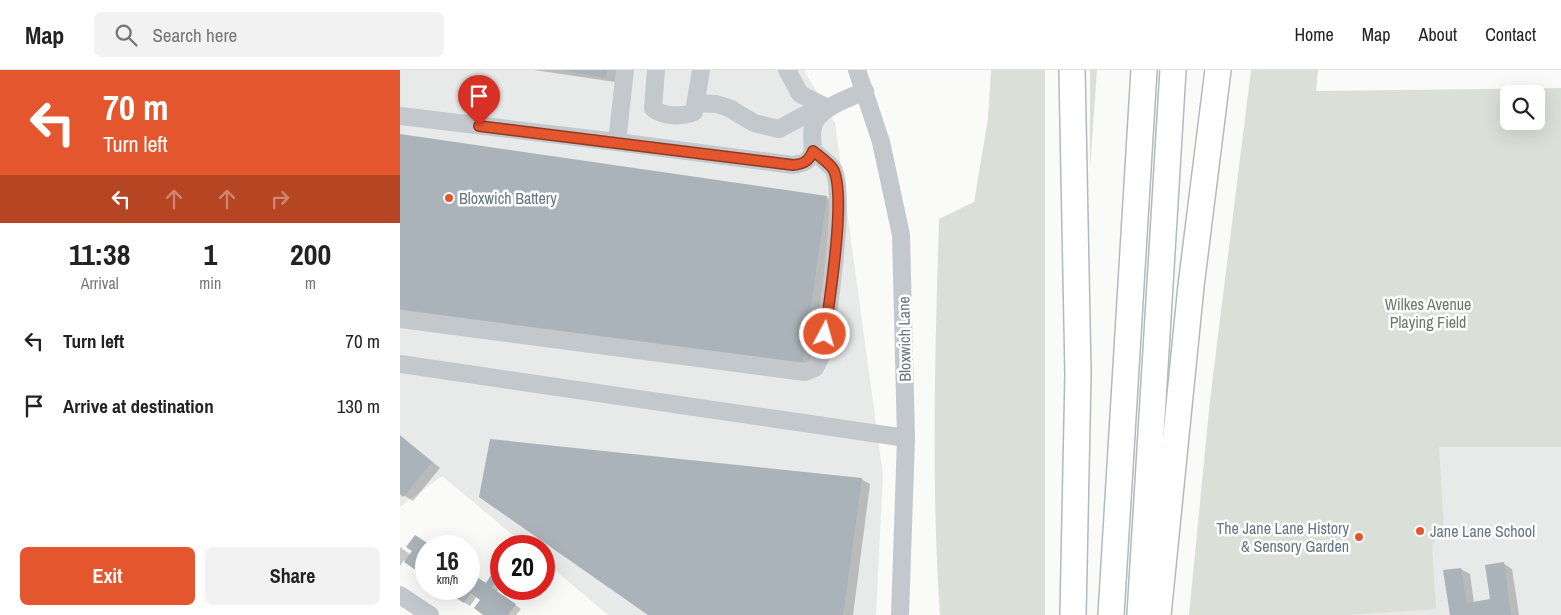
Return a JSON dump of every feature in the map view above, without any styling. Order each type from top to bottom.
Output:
[{"type":"highway","points":[[1111,615],[1144,70]]},
{"type":"highway","points":[[1140,615],[1173,70]]},
{"type":"highway","points":[[1158,615],[1191,286],[1218,70]]},
{"type":"highway","points":[[1072,72],[1078,374],[1073,615]]},
{"type":"street","points":[[617,142],[624,70]]},
{"type":"street","points":[[656,70],[652,101],[653,108],[658,113],[684,116],[694,112],[701,70]]},
{"type":"street","points":[[787,70],[800,94],[829,108]]},
{"type":"street","name":"Bloxwich Lane","points":[[857,70],[881,142],[901,235],[906,438],[900,615]]},
{"type":"street","points":[[697,103],[716,104],[729,108],[754,124],[779,129],[805,115],[829,108],[865,91]]},
{"type":"street","points":[[400,116],[793,165],[802,164],[810,159],[813,151],[813,132],[816,119],[829,108]]},
{"type":"street","points":[[400,320],[806,372],[815,368],[823,352],[838,221],[837,181],[832,168],[813,151]]},
{"type":"street","points":[[400,364],[906,438]]},
{"type":"street","points":[[400,595],[430,615]]},
{"type":"shaded area","points":[[400,70],[804,70],[835,123],[883,475],[876,615],[608,615],[555,570],[555,535],[513,535],[442,476],[400,507]]},
{"type":"shaded area","name":"Jane Lane School","points":[[1283,446],[1561,447],[1561,615],[1276,615]]},
{"type":"green space","points":[[991,70],[1045,70],[1045,615],[940,615],[935,516],[935,368],[939,219],[974,202],[988,119]]},
{"type":"green space","points":[[1090,70],[1097,70],[1090,168]]},
{"type":"green space","name":"Wilkes Avenue Playing Field","points":[[1251,70],[1318,70],[1316,91],[1500,89],[1500,130],[1545,130],[1545,88],[1561,88],[1561,447],[1439,447],[1444,529],[1432,545],[1436,609],[1348,615],[1189,615],[1210,400]]},
{"type":"building","points":[[562,70],[607,70],[606,78]]},
{"type":"building","points":[[400,134],[827,196],[802,367],[400,309]]},
{"type":"building","points":[[400,436],[432,462],[403,497],[400,494]]},
{"type":"building","points":[[490,439],[862,478],[843,615],[648,615],[555,550],[555,535],[533,535],[479,497]]},
{"type":"building","points":[[415,535],[415,570],[404,562],[412,551],[406,547]]},
{"type":"building","points":[[1504,562],[1511,615],[1450,615],[1443,570],[1461,568],[1467,603],[1490,599],[1485,565]]},
{"type":"building","points":[[490,577],[490,600],[510,600],[516,604],[508,615],[483,615],[474,608],[480,600],[480,579],[486,583]]},
{"type":"place","name":"Bloxwich Battery","points":[[449,198]]},
{"type":"place","name":"Jane Lane School","points":[[1420,531]]},
{"type":"place","name":"The Jane Lane History & Sensory Garden","points":[[1359,537]]},
{"type":"route","points":[[479,126],[793,165],[802,164],[810,159],[813,151],[832,168],[837,181],[838,221],[825,334]]}]
